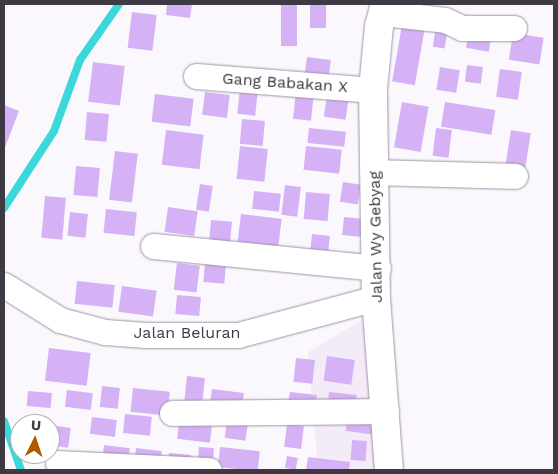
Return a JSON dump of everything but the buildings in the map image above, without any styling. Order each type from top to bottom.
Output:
[{"type":"street","points":[[384,8],[445,20],[462,28],[514,28]]},
{"type":"street","name":"Jalan Wy Gebyag","points":[[384,8],[373,90],[378,268],[376,298],[389,470]]},
{"type":"street","name":"Gang Babakan X","points":[[196,76],[373,90]]},
{"type":"street","points":[[376,172],[515,176]]},
{"type":"street","points":[[153,246],[378,268]]},
{"type":"street","name":"Jalan Beluran","points":[[4,286],[60,320],[105,332],[146,335],[238,335],[376,298]]},
{"type":"street","points":[[172,413],[386,411]]},
{"type":"street","points":[[60,463],[209,470]]},
{"type":"shaded area","points":[[382,308],[390,470],[318,470],[308,352]]},
{"type":"waterway","points":[[4,208],[54,131],[80,60],[119,4]]},
{"type":"waterway","points":[[4,421],[21,470]]}]
